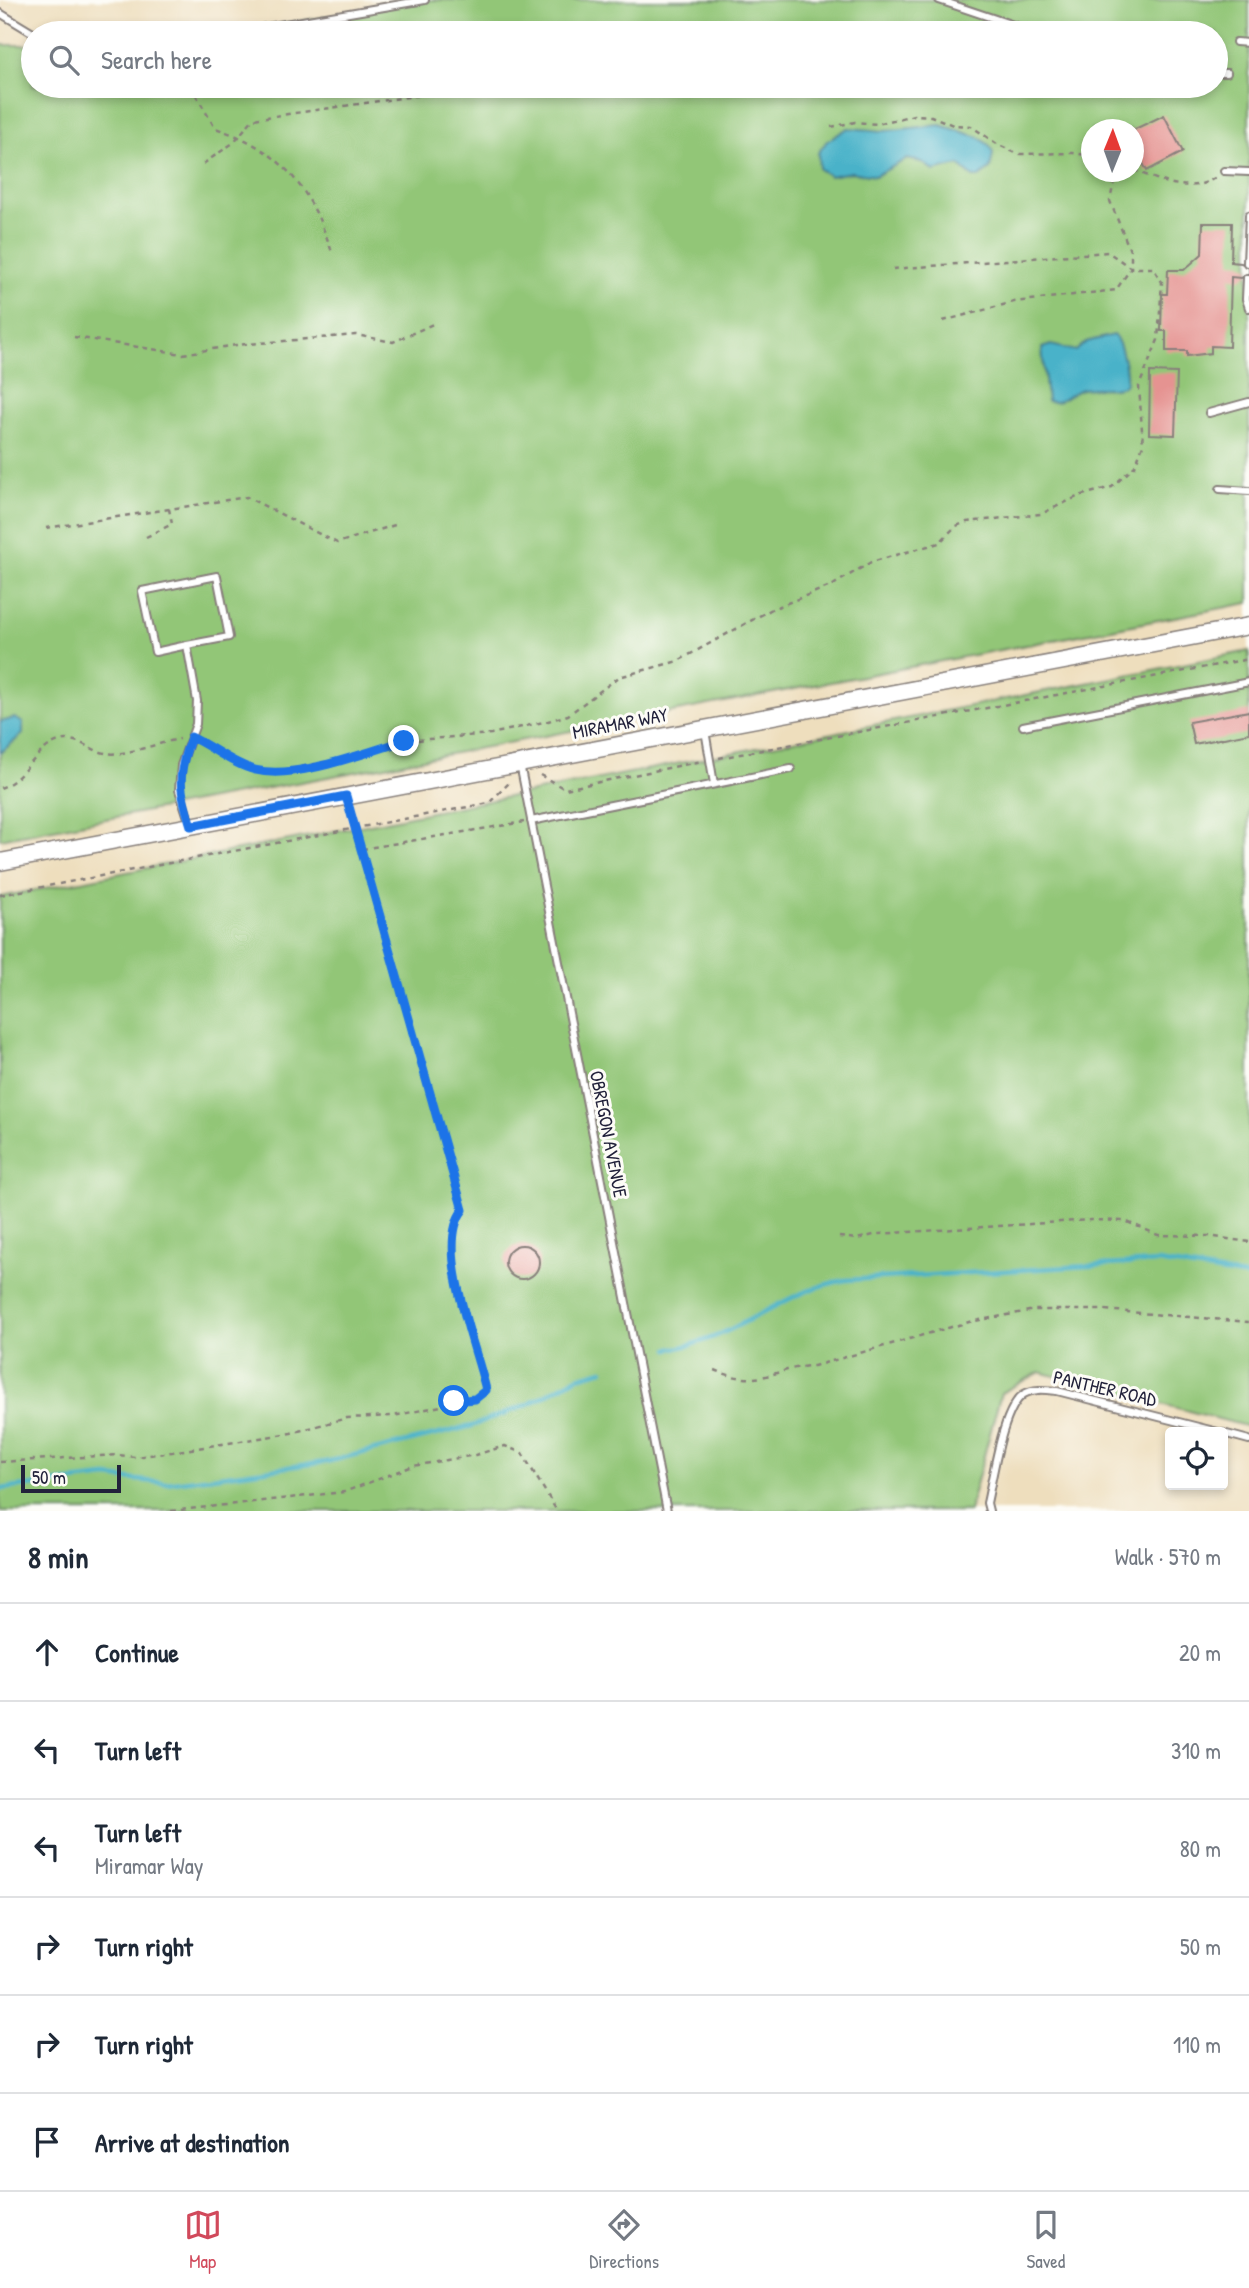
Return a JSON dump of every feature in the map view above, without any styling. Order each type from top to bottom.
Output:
[{"type":"street","name":"MIRAMAR WAY","points":[[0,862],[346,796],[521,769],[704,728],[1249,626]]},
{"type":"lane","points":[[302,21],[425,0]]},
{"type":"lane","points":[[939,0],[1001,21]]},
{"type":"lane","points":[[0,13],[21,26]]},
{"type":"lane","points":[[1236,42],[1249,43]]},
{"type":"lane","points":[[1224,171],[1249,172]]},
{"type":"lane","points":[[1247,263],[1249,215]]},
{"type":"lane","points":[[1247,278],[1246,299],[1249,308]]},
{"type":"lane","points":[[1209,413],[1249,402]]},
{"type":"lane","points":[[1220,489],[1249,491]]},
{"type":"lane","points":[[217,576],[229,637],[187,645],[155,652],[142,591],[217,576]]},
{"type":"lane","points":[[187,645],[197,701],[191,737],[181,765],[179,790],[191,826]]},
{"type":"lane","points":[[1023,726],[1249,681]]},
{"type":"lane","points":[[704,728],[714,784]]},
{"type":"lane","name":"OBREGON AVENUE","points":[[521,769],[667,1511]]},
{"type":"lane","points":[[531,821],[791,769]]},
{"type":"lane","name":"PANTHER ROAD","points":[[989,1511],[987,1503],[1008,1416],[1024,1394],[1042,1390],[1057,1391],[1198,1427]]},
{"type":"lane","name":"PANTHER ROAD","points":[[1228,1435],[1249,1440]]},
{"type":"path","points":[[198,98],[215,128],[239,135],[263,149],[289,171],[319,214],[333,255]]},
{"type":"path","points":[[203,164],[239,135],[253,119],[401,98]]},
{"type":"path","points":[[831,127],[839,128],[855,122],[887,122],[914,115],[931,116],[953,125],[979,129],[996,144],[1018,154],[1081,154]]},
{"type":"path","points":[[1144,173],[1188,186],[1203,186],[1224,171]]},
{"type":"path","points":[[943,321],[1014,302],[1116,290],[1131,268],[1132,253],[1110,201],[1114,182]]},
{"type":"path","points":[[0,788],[12,782],[41,752],[62,740],[70,739],[110,754],[191,737],[242,765],[274,771],[347,758],[404,741],[491,734],[548,722],[568,715],[619,677],[678,661],[772,609],[834,585],[871,562],[939,543],[960,524],[1031,517],[1079,496],[1112,487],[1135,466],[1140,455],[1142,432],[1139,386],[1158,340],[1162,282],[1153,268],[1131,268],[1108,251],[893,269]]},
{"type":"path","points":[[74,337],[183,354],[236,345],[356,335],[393,342],[433,324]]},
{"type":"path","points":[[46,528],[247,497],[337,543],[394,525]]},
{"type":"path","points":[[146,537],[172,524],[169,509]]},
{"type":"path","points":[[0,895],[489,803],[521,769],[565,789],[1249,659]]},
{"type":"path","points":[[0,1462],[117,1455],[135,1457],[231,1443],[291,1433],[347,1418],[393,1416],[475,1399],[486,1390],[471,1344],[453,1251],[455,1220],[463,1210],[346,796]]},
{"type":"path","points":[[362,849],[531,821]]},
{"type":"path","points":[[839,1237],[857,1239],[878,1234],[1091,1220],[1125,1221],[1158,1235],[1208,1236],[1249,1242]]},
{"type":"path","points":[[715,1370],[736,1380],[771,1377],[793,1367],[814,1366],[969,1322],[1035,1310],[1104,1310],[1249,1322]]},
{"type":"path","points":[[171,1511],[344,1492],[413,1466],[475,1455],[505,1446],[517,1449],[525,1457],[557,1511]]},
{"type":"green space","points":[[425,0],[1249,0],[1249,603],[0,839],[0,45],[21,45],[21,98],[1228,98],[1228,21],[302,21]]},
{"type":"green space","points":[[1249,651],[1249,1427],[1040,1372],[1001,1393],[969,1511],[0,1511],[0,897]]},
{"type":"water","points":[[940,125],[979,137],[990,146],[993,153],[990,169],[979,177],[973,177],[959,165],[934,171],[922,162],[907,159],[875,176],[851,172],[830,176],[819,169],[818,153],[827,141],[848,128],[883,131]]},
{"type":"water","points":[[1113,335],[1124,358],[1125,385],[1079,390],[1061,401],[1047,401],[1042,348],[1051,345],[1076,351],[1086,342]]},
{"type":"water","points":[[15,718],[23,723],[23,734],[0,753],[0,722]]},
{"type":"building","points":[[1164,115],[1183,152],[1147,171],[1144,165],[1144,125]]},
{"type":"building","points":[[1203,223],[1232,223],[1231,262],[1241,263],[1249,268],[1249,273],[1241,278],[1231,277],[1229,347],[1211,346],[1211,353],[1187,356],[1187,351],[1166,351],[1166,331],[1161,331],[1162,294],[1167,294],[1168,270],[1184,270],[1202,254]]},
{"type":"building","points":[[1150,372],[1177,373],[1175,435],[1149,434]]},
{"type":"building","points":[[1249,711],[1249,733],[1194,744],[1189,722]]},
{"type":"building","points":[[522,1245],[534,1250],[539,1262],[534,1274],[522,1279],[510,1274],[505,1262],[510,1250]]},
{"type":"waterway","points":[[669,1349],[715,1337],[800,1294],[846,1280],[1158,1262],[1249,1277]]},
{"type":"waterway","points":[[0,1489],[107,1477],[166,1483],[326,1462],[472,1426],[529,1404],[578,1377],[603,1370]]},
{"type":"route","points":[[404,741],[347,758],[265,772],[242,765],[191,737],[181,765],[179,790],[191,826],[346,796],[463,1210],[455,1220],[453,1251],[471,1344],[486,1390],[475,1399],[454,1401]]}]
